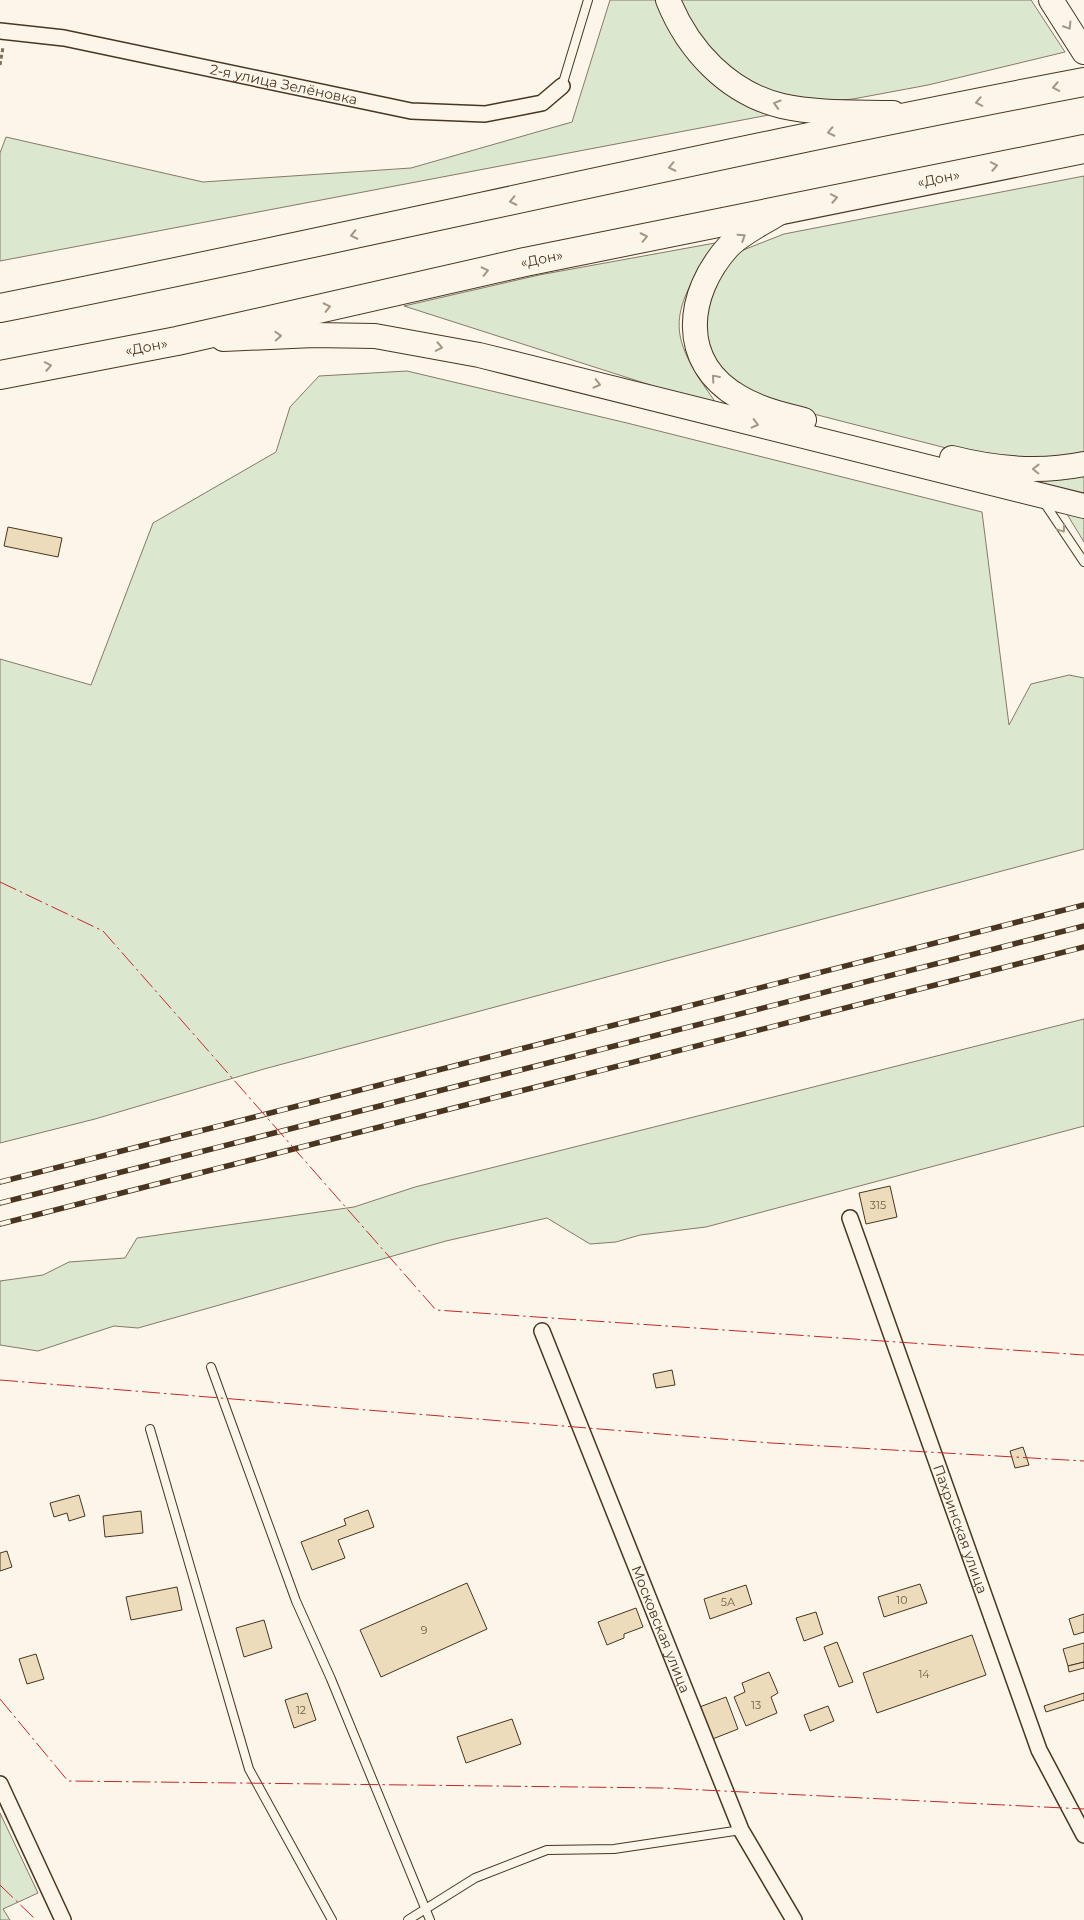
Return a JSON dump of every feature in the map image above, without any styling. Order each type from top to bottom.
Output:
[{"type":"highway","points":[[0,308],[202,268],[913,114],[1084,82]]},
{"type":"highway","name":"«Дон»","points":[[0,375],[177,341],[524,262],[1074,150]]},
{"type":"main road","points":[[668,0],[682,30],[703,59],[729,80],[762,99],[807,110],[913,114]]},
{"type":"main road","points":[[1051,0],[1084,52]]},
{"type":"main road","points":[[787,208],[730,245],[713,266],[700,290],[694,317],[696,345],[706,368],[720,384],[738,397],[760,408],[971,462],[1013,468],[1047,469],[1084,464]]},
{"type":"main road","points":[[177,341],[340,335],[375,336],[419,343],[480,355],[1084,506]]},
{"type":"street","name":"2-я улица Зелёновка","points":[[0,31],[64,38],[411,111],[485,114],[542,103],[562,86]]},
{"type":"street","name":"Пахринская улица","points":[[850,1218],[1039,1750],[1084,1835]]},
{"type":"street","name":"Московская улица","points":[[542,1331],[741,1830],[794,1920]]},
{"type":"street","points":[[0,1784],[63,1920]]},
{"type":"lane","points":[[562,86],[588,0]]},
{"type":"lane","points":[[1039,495],[1084,562]]},
{"type":"lane","points":[[211,1367],[296,1601],[331,1679],[430,1920]]},
{"type":"lane","points":[[150,1428],[249,1769],[332,1920]]},
{"type":"lane","points":[[408,1920],[474,1878],[547,1850],[614,1849],[741,1830]]},
{"type":"green space","points":[[610,0],[658,0],[774,114],[0,261],[0,153],[6,137],[203,182],[411,168],[572,122]]},
{"type":"green space","points":[[677,0],[1031,0],[1065,52],[928,85],[853,99],[818,102],[771,94],[710,55]]},
{"type":"green space","points":[[1084,176],[1084,455],[1031,461],[946,448],[767,402],[729,381],[708,353],[706,294],[733,254],[784,234]]},
{"type":"green space","points":[[715,243],[688,290],[681,309],[679,326],[682,343],[689,361],[719,407],[404,306],[539,275]]},
{"type":"green space","points":[[407,371],[627,423],[982,512],[1009,725],[1031,684],[1069,675],[1084,678],[1084,849],[264,1069],[95,1119],[0,1143],[0,659],[91,685],[153,523],[276,452],[290,407],[319,376]]},
{"type":"green space","points":[[1084,475],[1084,494],[1030,480]]},
{"type":"green space","points":[[1065,511],[1084,516],[1084,542]]},
{"type":"green space","points":[[1084,1019],[1084,1126],[706,1227],[640,1235],[616,1242],[590,1244],[547,1218],[446,1241],[138,1328],[114,1326],[38,1351],[0,1345],[0,1281],[43,1275],[69,1262],[125,1258],[137,1238],[354,1207],[415,1187]]},
{"type":"green space","points":[[0,1813],[38,1893],[3,1909],[10,1920],[0,1920]]},
{"type":"building","points":[[8,527],[62,538],[58,557],[4,546]]},
{"type":"building","points":[[890,1186],[897,1217],[866,1224],[859,1193]]},
{"type":"building","points":[[672,1370],[675,1385],[656,1388],[653,1374]]},
{"type":"building","points":[[1023,1447],[1029,1465],[1015,1468],[1010,1451]]},
{"type":"building","points":[[79,1495],[85,1516],[69,1521],[67,1513],[54,1517],[50,1503]]},
{"type":"building","points":[[368,1510],[374,1527],[338,1540],[345,1558],[312,1570],[301,1542],[346,1525],[344,1519]]},
{"type":"building","points":[[141,1511],[143,1533],[105,1537],[103,1516]]},
{"type":"building","points":[[7,1551],[12,1567],[0,1571],[0,1553]]},
{"type":"building","points":[[467,1583],[487,1629],[381,1677],[360,1630]]},
{"type":"building","points":[[920,1584],[927,1603],[884,1617],[878,1597]]},
{"type":"building","points":[[746,1585],[752,1604],[710,1619],[704,1599]]},
{"type":"building","points":[[177,1587],[182,1610],[131,1620],[126,1597]]},
{"type":"building","points":[[636,1608],[643,1627],[624,1634],[624,1638],[607,1645],[598,1622]]},
{"type":"building","points":[[816,1612],[823,1634],[804,1641],[796,1618]]},
{"type":"building","points":[[1084,1614],[1084,1632],[1074,1635],[1069,1619]]},
{"type":"building","points":[[264,1620],[272,1648],[244,1657],[236,1628]]},
{"type":"building","points":[[972,1635],[986,1675],[877,1713],[863,1673]]},
{"type":"building","points":[[837,1642],[853,1682],[839,1687],[824,1647]]},
{"type":"building","points":[[1084,1643],[1084,1662],[1068,1666],[1063,1649]]},
{"type":"building","points":[[36,1654],[44,1679],[27,1684],[19,1659]]},
{"type":"building","points":[[1084,1662],[1084,1668],[1069,1672],[1068,1666]]},
{"type":"building","points":[[769,1672],[778,1693],[771,1697],[777,1713],[746,1726],[734,1697],[745,1692],[742,1683]]},
{"type":"building","points":[[307,1693],[316,1720],[294,1728],[285,1700]]},
{"type":"building","points":[[1084,1693],[1084,1700],[1046,1712],[1044,1706]]},
{"type":"building","points":[[726,1697],[738,1729],[710,1740],[697,1708]]},
{"type":"building","points":[[828,1706],[834,1721],[810,1731],[804,1715]]},
{"type":"building","points":[[512,1719],[521,1744],[466,1763],[457,1737]]},
{"type":"railway","points":[[0,1182],[1084,905]]},
{"type":"railway","points":[[0,1203],[1084,926]]},
{"type":"railway","points":[[0,1224],[1084,947]]},
{"type":"power","points":[[0,882],[103,931],[436,1310],[1084,1355]]},
{"type":"power","points":[[0,1380],[771,1443],[1084,1461]]},
{"type":"power","points":[[0,1699],[68,1781],[663,1788],[1084,1809]]},
{"type":"power","points":[[0,1885],[36,1920]]}]
